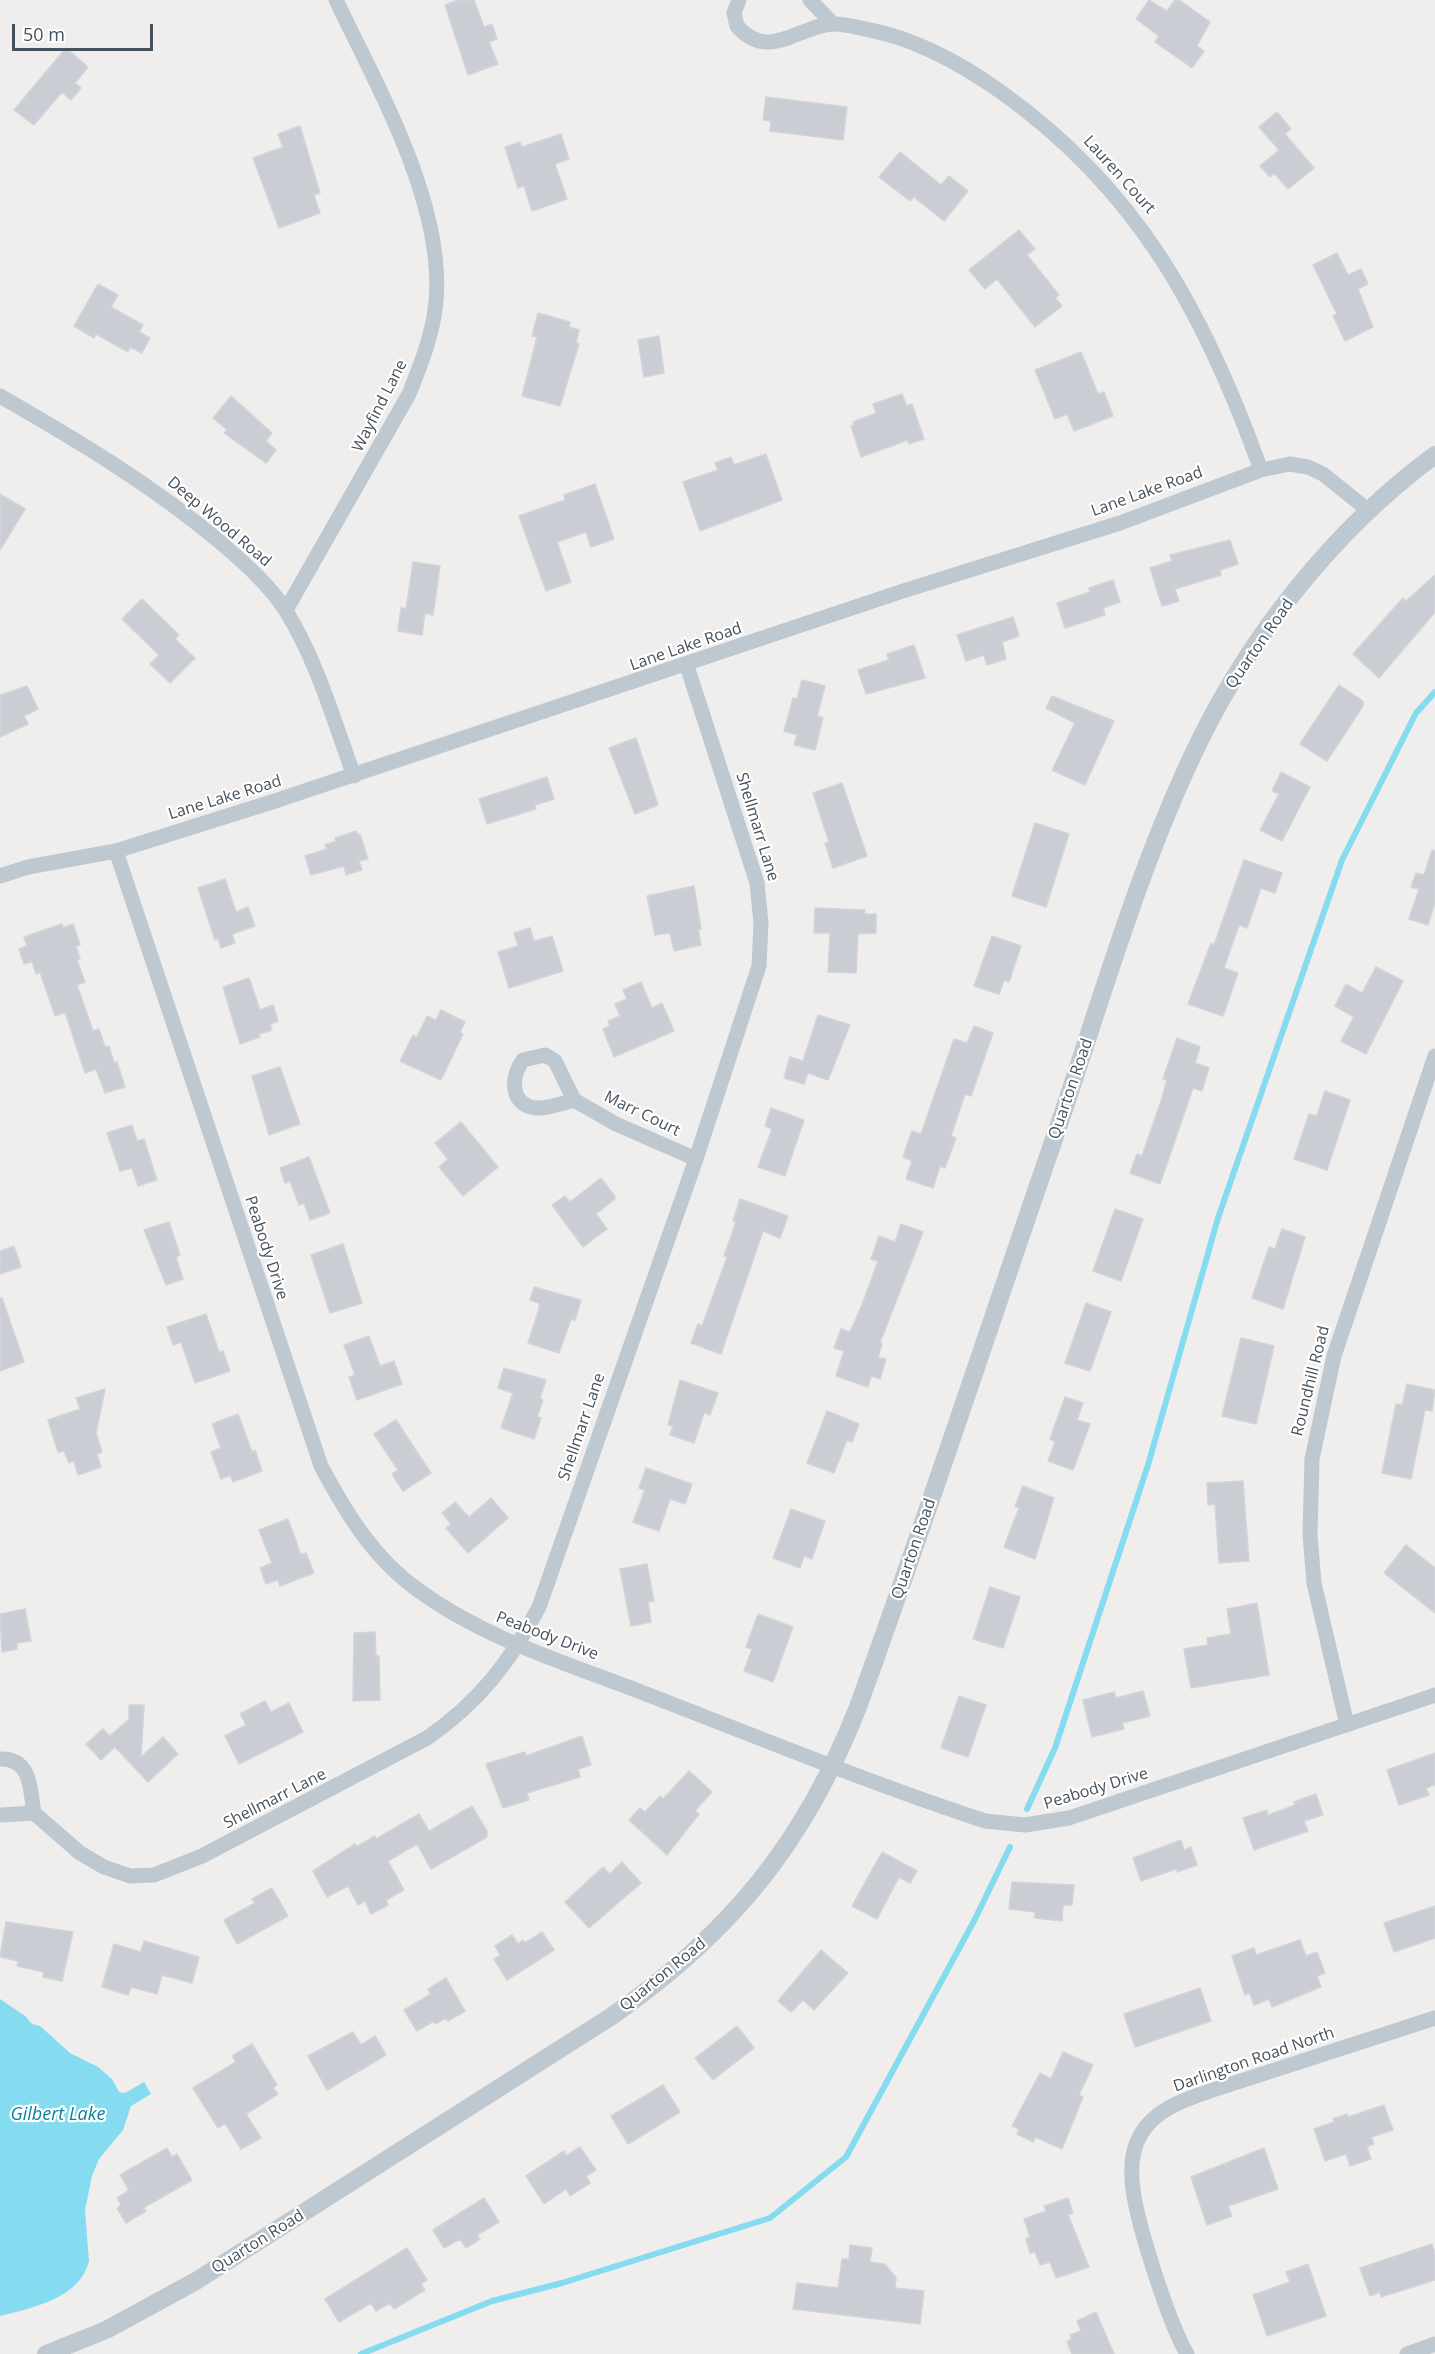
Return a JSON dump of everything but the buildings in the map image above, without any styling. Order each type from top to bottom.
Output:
[{"type":"street","name":"Wayfind Lane","points":[[286,610],[409,394],[424,356],[436,302],[431,231],[420,193],[385,101],[336,0]]},
{"type":"street","name":"Lauren Court","points":[[739,0],[734,13],[737,26],[760,41],[794,37],[833,24],[873,30],[919,46],[965,68],[1032,114],[1097,174],[1139,223],[1188,301],[1234,396],[1261,470]]},
{"type":"street","points":[[810,0],[833,24]]},
{"type":"street","name":"Deep Wood Road","points":[[0,396],[123,469],[173,505],[256,575],[286,610],[313,663],[354,776]]},
{"type":"street","name":"Quarton Road","points":[[46,2354],[106,2331],[196,2281],[646,1992],[703,1944],[765,1875],[805,1819],[832,1767],[882,1642],[1166,815],[1202,736],[1248,657],[1311,573],[1369,511],[1435,455]]},
{"type":"street","name":"Lane Lake Road","points":[[0,876],[28,867],[116,851],[354,776],[687,666],[903,591],[1120,523],[1261,470],[1290,464],[1308,467],[1330,479],[1369,511]]},
{"type":"street","name":"Shellmarr Lane","points":[[34,1813],[80,1854],[104,1867],[130,1876],[154,1875],[173,1869],[427,1738],[450,1722],[477,1696],[519,1646],[539,1607],[696,1159],[759,966],[761,923],[757,884],[750,855],[687,666]]},
{"type":"street","name":"Peabody Drive","points":[[116,851],[321,1466],[359,1531],[400,1576],[466,1622],[519,1646],[832,1767],[985,1821],[1018,1825],[1046,1823],[1107,1807],[1435,1695]]},
{"type":"street","name":"Roundhill Road","points":[[1347,1725],[1314,1583],[1310,1535],[1312,1459],[1334,1356],[1435,1056]]},
{"type":"street","name":"Marr Court","points":[[574,1100],[616,1124],[696,1159]]},
{"type":"street","points":[[0,1759],[17,1762],[24,1768],[30,1785],[34,1813],[0,1815]]},
{"type":"street","name":"Darlington Road North","points":[[1187,2354],[1175,2326],[1145,2235],[1132,2181],[1135,2150],[1140,2135],[1151,2120],[1181,2102],[1213,2090],[1435,2018]]},
{"type":"street","points":[[1407,2354],[1435,2344]]},
{"type":"water","name":"Gilbert Lake","points":[[0,1999],[25,2016],[32,2024],[40,2026],[70,2053],[98,2067],[112,2079],[119,2092],[125,2093],[144,2082],[151,2094],[131,2106],[123,2130],[99,2159],[92,2176],[85,2210],[89,2261],[84,2274],[76,2284],[53,2300],[0,2316]]},
{"type":"waterway","points":[[1027,1809],[1055,1748],[1148,1465],[1218,1218],[1342,860],[1416,713],[1435,692]]},
{"type":"waterway","points":[[361,2354],[492,2301],[562,2283],[770,2218],[846,2157],[974,1921],[1010,1847]]}]
